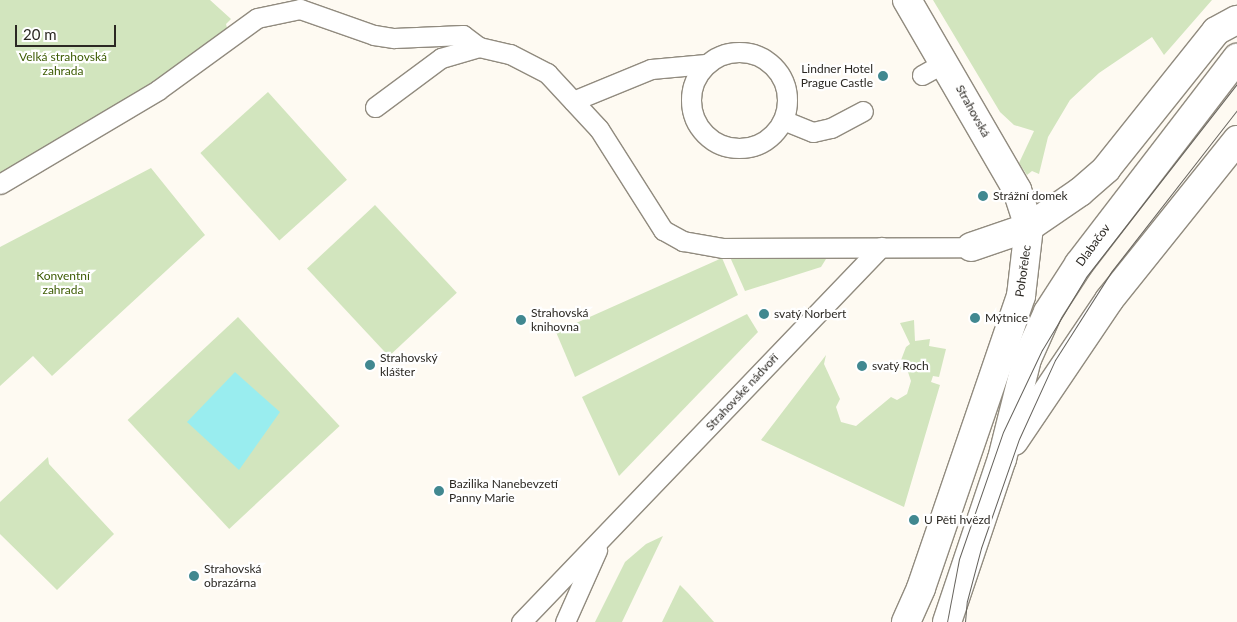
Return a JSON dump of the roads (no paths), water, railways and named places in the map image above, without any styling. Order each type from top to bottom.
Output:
[{"type":"main road","name":"Strahovská","points":[[907,0],[933,69],[1017,190],[1029,227]]},
{"type":"main road","name":"Pohořelec","points":[[906,622],[921,588],[1021,296],[1029,227],[1080,192],[1106,169],[1206,42],[1220,28],[1237,20]]},
{"type":"main road","name":"Dlabačov","points":[[947,622],[1002,459],[1027,359],[1048,312],[1084,257],[1237,58]]},
{"type":"main road","name":"Dlabačov","points":[[1002,459],[1109,300],[1237,140]]},
{"type":"main road","points":[[966,247],[1029,227]]},
{"type":"main road","points":[[964,572],[967,622]]},
{"type":"lane","points":[[0,184],[158,90],[257,18],[300,9],[374,35],[394,38],[462,35],[479,47],[510,54],[547,73],[598,129],[663,230],[683,241],[723,248],[966,247]]},
{"type":"lane","points":[[375,107],[441,58],[479,47]]},
{"type":"lane","points":[[743,52],[768,61],[777,70],[788,94],[784,120],[767,140],[742,149],[728,148],[705,136],[697,125],[690,100],[692,87],[706,64],[717,57],[743,52]]},
{"type":"lane","points":[[573,101],[650,69],[706,64]]},
{"type":"lane","points":[[784,120],[813,132],[831,128],[863,111]]},
{"type":"lane","name":"Strahovské nádvoří","points":[[521,622],[881,247]]},
{"type":"lane","name":"Strahovské nádvoří","points":[[565,622],[603,537]]},
{"type":"water","points":[[235,372],[280,412],[239,470],[187,422]]},
{"type":"tram line","points":[[947,622],[959,559],[1003,432],[1042,350],[1086,277],[1237,84]]},
{"type":"tram line","points":[[965,622],[967,601],[981,548],[1019,439],[1055,360],[1111,272],[1237,110]]},
{"type":"place","name":"Lindner Hotel Prague Castle","points":[[883,76]]},
{"type":"place","name":"Strážní domek","points":[[983,196]]},
{"type":"place","name":"svatý Norbert","points":[[764,314]]},
{"type":"place","name":"Mýtnice","points":[[975,318]]},
{"type":"place","name":"Strahovská knihovna","points":[[521,320]]},
{"type":"place","name":"Strahovský klášter","points":[[370,365]]},
{"type":"place","name":"svatý Roch","points":[[862,366]]},
{"type":"place","name":"Bazilika Nanebevzetí Panny Marie","points":[[439,491]]},
{"type":"place","name":"U Pěti hvězd","points":[[914,520]]},
{"type":"place","name":"Strahovská obrazárna","points":[[194,576]]},
{"type":"park label","name":"Velká strahovská zahrada","points":[[63,64]]},
{"type":"park label","name":"Konventní zahrada","points":[[63,283]]}]
